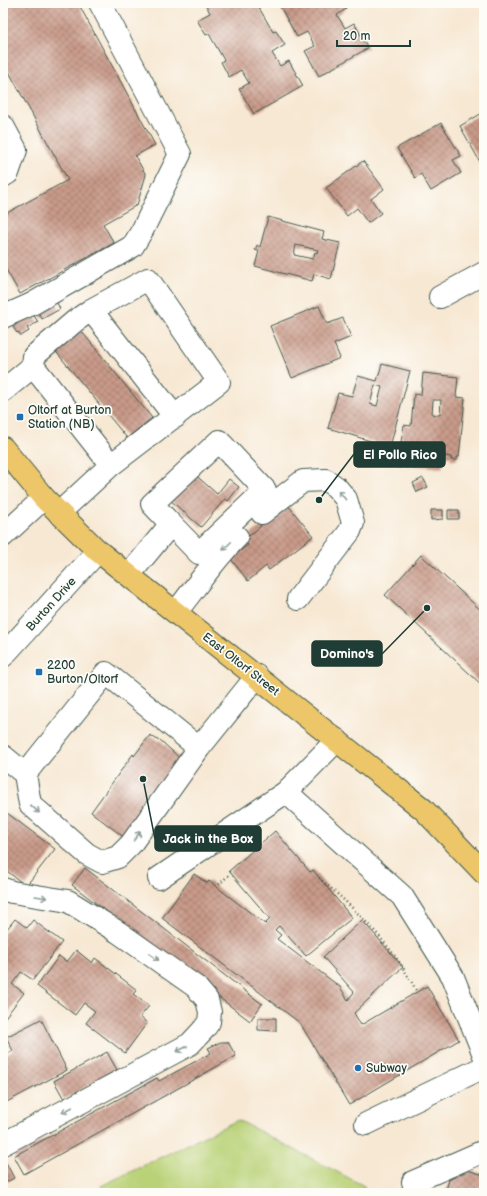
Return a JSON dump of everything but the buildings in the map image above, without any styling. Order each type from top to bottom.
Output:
[{"type":"main road","name":"East Oltorf Street","points":[[3,448],[52,506],[98,551],[423,809],[484,874]]},
{"type":"street","points":[[6,310],[32,304],[132,246],[143,229],[180,154],[100,3]]},
{"type":"street","points":[[3,126],[16,150],[8,173],[3,176]]},
{"type":"street","points":[[440,298],[484,273]]},
{"type":"street","points":[[3,391],[32,366],[34,356],[75,321],[91,310],[148,279],[219,382],[111,466],[52,506],[3,536]]},
{"type":"street","points":[[91,310],[175,417]]},
{"type":"street","points":[[32,366],[111,466]]},
{"type":"street","points":[[219,441],[265,490],[199,553],[171,524],[152,504],[219,441]]},
{"type":"street","points":[[176,612],[205,576],[218,556],[258,516],[304,481],[326,480],[346,499],[353,523],[350,531],[298,599]]},
{"type":"street","points":[[129,575],[171,524]]},
{"type":"street","name":"Burton Drive","points":[[3,656],[98,551]]},
{"type":"street","points":[[25,774],[106,673],[199,748]]},
{"type":"street","points":[[3,756],[25,774],[30,804],[87,854],[102,862],[118,857],[131,844],[199,748],[257,676]]},
{"type":"street","points":[[159,878],[286,792],[337,740]]},
{"type":"street","points":[[286,792],[402,896],[453,977],[484,1055]]},
{"type":"street","points":[[3,889],[12,892],[68,901],[118,932],[196,987],[207,1000],[210,1012],[206,1026],[198,1038],[190,1044],[3,1144]]},
{"type":"street","points":[[366,1124],[484,1067]]},
{"type":"street","points":[[418,1193],[413,1182],[484,1151]]},
{"type":"path","points":[[216,886],[231,873]]},
{"type":"path","points":[[320,878],[363,918],[404,966],[418,992]]},
{"type":"green space","points":[[238,1120],[364,1186],[367,1193],[104,1193],[101,1186]]},
{"type":"place","name":"Oltorf at Burton Station (NB)","points":[[20,417]]},
{"type":"place","name":"El Pollo Rico","points":[[319,500]]},
{"type":"place","name":"Domino's","points":[[427,608]]},
{"type":"place","name":"2200 Burton/Oltorf","points":[[39,672]]},
{"type":"place","name":"Jack in the Box","points":[[143,779]]},
{"type":"place","name":"Subway","points":[[358,1068]]}]
